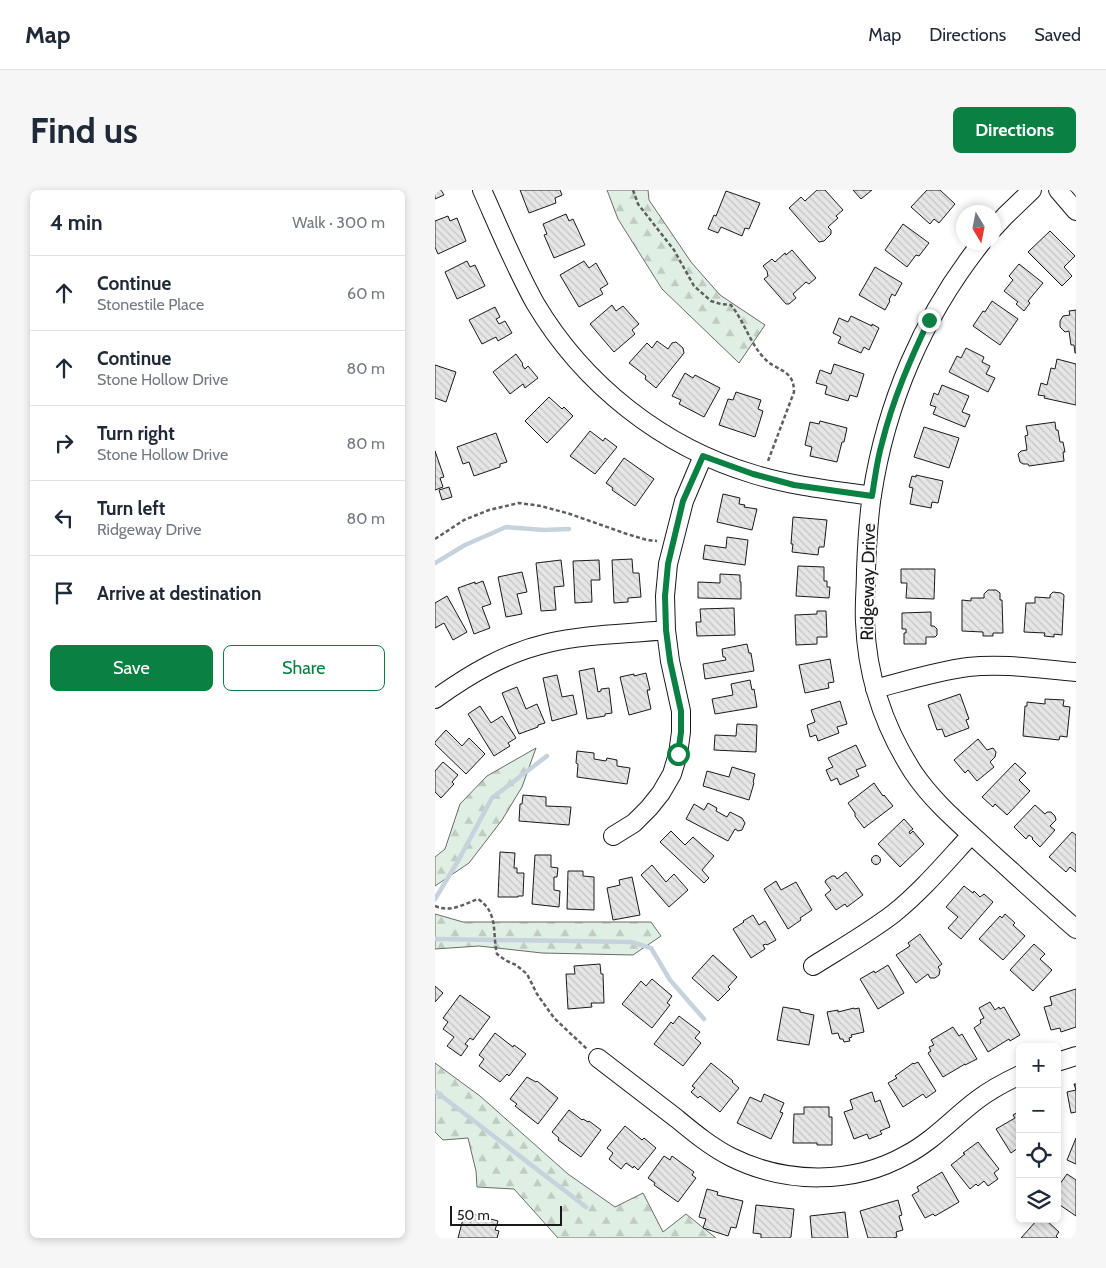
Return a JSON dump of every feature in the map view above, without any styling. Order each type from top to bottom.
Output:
[{"type":"street","points":[[483,190],[517,267],[535,302],[553,330],[577,361],[605,390],[635,415],[668,437],[722,464],[794,485],[872,496]]},
{"type":"street","points":[[1001,220],[1032,190]]},
{"type":"street","points":[[1058,190],[1076,211]]},
{"type":"street","name":"Ridgeway Drive","points":[[976,250],[929,320],[909,361],[881,444],[867,535],[865,621],[867,652],[875,689],[885,721],[899,749],[915,774],[935,799],[971,835],[1076,929]]},
{"type":"street","points":[[613,836],[633,823],[661,793],[671,774],[678,754],[681,711],[670,661],[666,630],[665,596],[668,564],[683,501],[703,456]]},
{"type":"street","points":[[435,699],[460,681],[489,664],[520,651],[547,643],[576,638],[666,630]]},
{"type":"street","points":[[875,689],[968,667],[997,665],[1076,672]]},
{"type":"street","points":[[813,966],[868,932],[894,913],[920,890],[971,835]]},
{"type":"street","points":[[1061,1061],[1076,1056]]},
{"type":"street","points":[[597,1058],[708,1143],[731,1157],[784,1175],[809,1178],[860,1173],[905,1156],[931,1140],[979,1099],[1016,1078]]},
{"type":"path","points":[[633,190],[639,204],[674,250],[694,286],[711,301],[731,304],[739,315],[751,341],[764,358],[790,375],[794,384],[794,392],[763,477]]},
{"type":"path","points":[[435,538],[463,520],[489,510],[519,503],[556,510],[647,540],[673,543]]},
{"type":"path","points":[[435,906],[441,909],[453,909],[478,899],[485,904],[492,914],[494,944],[497,954],[527,974],[537,994],[554,1018],[597,1058]]},
{"type":"green space","points":[[607,190],[648,190],[649,200],[691,262],[720,295],[765,325],[739,363],[662,289],[618,219]]},
{"type":"green space","points":[[536,748],[522,787],[502,820],[469,863],[435,886],[435,857],[445,849],[460,804],[487,776]]},
{"type":"green space","points":[[435,914],[463,922],[651,922],[661,936],[633,955],[542,953],[479,946],[435,949]]},
{"type":"green space","points":[[435,1063],[480,1096],[568,1174],[615,1207],[643,1193],[663,1232],[686,1214],[716,1238],[558,1238],[514,1189],[477,1187],[476,1171],[468,1138],[443,1140],[435,1132]]},
{"type":"building","points":[[435,190],[441,190],[444,195],[435,199]]},
{"type":"building","points":[[520,190],[560,190],[562,195],[555,198],[556,203],[529,213]]},
{"type":"building","points":[[817,190],[825,190],[843,210],[836,216],[838,218],[828,227],[831,230],[831,234],[824,241],[819,242],[789,208],[801,197],[805,201]]},
{"type":"building","points":[[853,190],[872,190],[861,199]]},
{"type":"building","points":[[927,190],[940,190],[955,204],[939,223],[934,219],[930,224],[911,207]]},
{"type":"building","points":[[726,191],[760,203],[749,229],[745,228],[742,236],[721,227],[718,233],[708,229],[714,215],[716,216]]},
{"type":"building","points":[[566,214],[569,221],[573,219],[585,245],[554,258],[544,235],[547,234],[543,224]]},
{"type":"building","points":[[448,216],[450,221],[457,218],[466,241],[438,254],[435,247],[435,221]]},
{"type":"building","points":[[903,224],[929,243],[907,267],[885,250]]},
{"type":"building","points":[[1050,231],[1075,256],[1064,267],[1072,276],[1062,286],[1028,252]]},
{"type":"building","points":[[792,250],[816,278],[809,284],[806,282],[793,294],[796,298],[789,304],[786,304],[764,279],[768,276],[763,266],[772,259],[775,262],[785,253],[786,255]]},
{"type":"building","points":[[467,261],[470,267],[475,265],[485,286],[457,299],[445,272]]},
{"type":"building","points":[[584,261],[589,268],[596,263],[608,284],[600,289],[603,294],[579,307],[560,275]]},
{"type":"building","points":[[1019,264],[1043,283],[1028,301],[1030,303],[1024,311],[1016,304],[1018,302],[1004,291],[1013,280],[1009,276]]},
{"type":"building","points":[[875,267],[902,283],[895,296],[892,294],[885,310],[859,295]]},
{"type":"building","points":[[992,301],[1018,319],[1000,345],[973,326]]},
{"type":"building","points":[[612,305],[616,311],[623,306],[639,324],[632,330],[635,334],[614,352],[590,324]]},
{"type":"building","points":[[495,307],[500,317],[496,319],[499,324],[505,321],[512,333],[498,341],[496,337],[482,344],[469,320]]},
{"type":"building","points":[[1076,310],[1075,353],[1074,345],[1071,345],[1069,331],[1065,332],[1060,327],[1060,321],[1063,316],[1070,315],[1069,311]]},
{"type":"building","points":[[851,316],[879,328],[869,350],[864,347],[861,353],[838,343],[841,337],[833,333],[839,318],[848,322]]},
{"type":"building","points":[[657,341],[668,349],[672,343],[676,342],[683,348],[684,353],[656,388],[645,379],[646,376],[629,363],[647,343],[652,348]]},
{"type":"building","points":[[966,348],[984,357],[982,362],[990,366],[986,374],[995,378],[988,392],[949,372],[957,356],[961,358]]},
{"type":"building","points":[[516,354],[525,369],[528,366],[538,378],[525,388],[523,384],[510,394],[493,372]]},
{"type":"building","points":[[1057,359],[1076,364],[1076,405],[1038,395],[1041,383],[1047,385],[1051,368],[1055,369]]},
{"type":"building","points":[[834,364],[864,374],[857,397],[850,395],[848,401],[825,394],[827,386],[816,383],[820,370],[831,374]]},
{"type":"building","points":[[435,365],[456,372],[446,402],[435,398]]},
{"type":"building","points":[[685,373],[693,378],[695,375],[720,388],[704,417],[679,404],[681,400],[672,396]]},
{"type":"building","points":[[942,385],[969,396],[962,412],[970,415],[965,427],[933,414],[936,407],[930,405],[934,393],[938,395]]},
{"type":"building","points":[[736,392],[761,400],[758,409],[763,411],[755,437],[719,425],[728,399],[733,400]]},
{"type":"building","points":[[549,397],[573,416],[547,443],[525,421]]},
{"type":"building","points":[[820,421],[847,428],[837,462],[810,456],[812,447],[805,445],[810,422],[819,424]]},
{"type":"building","points":[[1055,422],[1060,442],[1063,442],[1064,461],[1029,466],[1020,462],[1018,454],[1021,451],[1027,450],[1025,436],[1028,435],[1026,426]]},
{"type":"building","points":[[924,427],[959,438],[949,468],[914,457]]},
{"type":"building","points":[[590,431],[603,441],[605,438],[617,447],[595,474],[570,456]]},
{"type":"building","points":[[496,433],[507,462],[500,464],[500,467],[474,476],[469,462],[463,464],[457,447]]},
{"type":"building","points":[[435,451],[444,477],[440,478],[443,487],[435,490]]},
{"type":"building","points":[[624,458],[654,479],[635,506],[612,490],[613,488],[606,483]]},
{"type":"building","points":[[916,475],[943,481],[938,503],[932,502],[931,508],[910,504],[913,488],[909,487],[912,476],[916,477]]},
{"type":"building","points":[[449,487],[452,497],[442,500],[439,490]]},
{"type":"building","points":[[723,494],[740,498],[739,504],[745,505],[744,507],[757,509],[752,530],[717,522]]},
{"type":"building","points":[[793,517],[827,520],[824,547],[819,547],[818,555],[792,552]]},
{"type":"building","points":[[727,537],[748,540],[745,565],[703,559],[705,545],[726,548]]},
{"type":"building","points":[[632,559],[633,573],[639,573],[641,597],[628,598],[628,602],[614,603],[612,560]]},
{"type":"building","points":[[561,560],[564,586],[554,587],[556,610],[541,611],[536,563]]},
{"type":"building","points":[[599,560],[600,580],[591,580],[592,602],[575,603],[573,561]]},
{"type":"building","points":[[798,566],[824,567],[824,581],[827,581],[827,587],[830,587],[829,598],[796,596]]},
{"type":"building","points":[[901,569],[935,569],[934,599],[906,598],[907,583],[901,583]]},
{"type":"building","points":[[522,572],[527,592],[517,594],[522,614],[506,617],[498,577]]},
{"type":"building","points":[[720,574],[740,575],[741,599],[698,598],[698,582],[720,583]]},
{"type":"building","points":[[483,581],[491,604],[482,607],[490,628],[474,634],[458,588]]},
{"type":"building","points":[[988,590],[996,590],[1000,593],[1003,633],[983,636],[983,632],[962,631],[962,600],[971,601],[971,598],[984,598],[984,594]]},
{"type":"building","points":[[1053,592],[1064,595],[1062,635],[1054,634],[1054,637],[1044,636],[1045,633],[1024,632],[1026,603],[1035,603],[1035,597],[1050,598]]},
{"type":"building","points":[[447,596],[467,632],[453,640],[444,623],[435,628],[435,603]]},
{"type":"building","points":[[734,608],[735,635],[697,636],[696,622],[701,622],[700,609]]},
{"type":"building","points":[[817,611],[826,611],[827,637],[817,637],[817,644],[796,645],[795,615],[817,614]]},
{"type":"building","points":[[931,612],[931,626],[937,629],[937,635],[935,637],[926,637],[926,644],[904,644],[906,629],[902,629],[902,613]]},
{"type":"building","points":[[747,644],[749,653],[751,653],[754,671],[705,679],[703,664],[726,660],[723,657],[722,649]]},
{"type":"building","points":[[830,659],[834,682],[828,683],[829,688],[805,693],[799,665]]},
{"type":"building","points":[[594,668],[598,692],[601,689],[609,688],[612,713],[587,719],[579,671]]},
{"type":"building","points":[[646,673],[650,690],[647,690],[651,709],[629,715],[620,677]]},
{"type":"building","points":[[557,675],[562,697],[573,695],[577,714],[552,721],[543,678]]},
{"type":"building","points":[[750,680],[752,690],[754,689],[757,707],[715,714],[712,699],[733,695],[731,684]]},
{"type":"building","points":[[517,687],[526,709],[537,704],[545,723],[519,734],[502,693]]},
{"type":"building","points":[[960,694],[969,719],[966,720],[969,728],[945,737],[942,729],[937,730],[928,705]]},
{"type":"building","points":[[1045,699],[1064,700],[1063,706],[1070,707],[1067,737],[1060,736],[1059,740],[1023,736],[1025,706],[1027,706],[1027,702],[1045,704]]},
{"type":"building","points":[[840,701],[847,724],[837,727],[839,733],[818,741],[816,735],[810,737],[807,725],[815,722],[811,710]]},
{"type":"building","points":[[480,706],[491,723],[502,716],[516,738],[508,743],[510,746],[494,756],[468,714]]},
{"type":"building","points":[[737,724],[757,725],[756,752],[714,750],[715,735],[736,736]]},
{"type":"building","points":[[446,730],[462,746],[469,738],[485,754],[466,774],[435,744]]},
{"type":"building","points":[[978,739],[987,750],[993,748],[996,752],[995,757],[990,762],[994,767],[977,781],[968,770],[965,773],[954,760]]},
{"type":"building","points":[[856,745],[866,766],[856,770],[859,776],[840,785],[837,778],[831,781],[826,770],[833,767],[828,758]]},
{"type":"building","points":[[577,751],[594,753],[594,759],[606,761],[607,758],[617,760],[617,766],[630,768],[627,784],[577,777]]},
{"type":"building","points":[[443,762],[458,775],[452,782],[454,784],[441,798],[435,792],[435,771]]},
{"type":"building","points":[[1015,763],[1026,773],[1019,780],[1030,791],[1007,815],[995,804],[993,807],[982,797]]},
{"type":"building","points":[[732,767],[755,774],[749,800],[703,786],[707,771],[729,777]]},
{"type":"building","points":[[874,783],[893,806],[864,828],[848,803]]},
{"type":"building","points":[[523,795],[546,797],[546,806],[571,807],[569,825],[519,821],[520,804],[522,804]]},
{"type":"building","points":[[708,803],[717,808],[716,811],[727,817],[730,812],[742,818],[745,823],[742,830],[738,831],[735,829],[728,841],[686,819],[694,804],[704,810]]},
{"type":"building","points":[[1035,805],[1045,814],[1051,812],[1056,820],[1050,826],[1055,830],[1040,847],[1033,838],[1029,835],[1026,839],[1014,827]]},
{"type":"building","points":[[904,819],[913,829],[909,832],[910,834],[913,831],[924,844],[900,867],[878,844]]},
{"type":"building","points":[[671,831],[685,845],[693,837],[714,856],[702,870],[709,878],[704,883],[660,842]]},
{"type":"building","points":[[1072,832],[1076,835],[1076,872],[1070,867],[1066,872],[1049,857]]},
{"type":"building","points":[[500,852],[515,853],[514,868],[517,868],[517,873],[524,873],[523,896],[498,897]]},
{"type":"building","points":[[535,855],[551,855],[551,867],[558,868],[557,877],[554,877],[554,890],[560,891],[559,907],[532,904]]},
{"type":"building","points":[[876,855],[881,860],[876,865],[871,860]]},
{"type":"building","points":[[652,865],[666,882],[674,874],[688,890],[669,907],[641,875]]},
{"type":"building","points":[[568,871],[583,871],[583,876],[594,877],[594,910],[567,909]]},
{"type":"building","points":[[846,872],[863,895],[847,907],[845,904],[836,910],[825,895],[831,890],[825,882],[832,876],[835,876],[837,879]]},
{"type":"building","points":[[632,877],[640,915],[613,920],[607,888],[620,885],[619,880]]},
{"type":"building","points":[[776,881],[781,890],[796,882],[812,910],[788,929],[764,889]]},
{"type":"building","points":[[964,886],[973,893],[974,891],[980,897],[984,894],[993,902],[961,939],[948,928],[958,917],[946,907]]},
{"type":"building","points":[[1005,914],[1025,936],[1003,960],[979,939],[1000,916],[1002,918]]},
{"type":"building","points":[[753,915],[759,925],[765,921],[776,940],[763,945],[765,949],[751,958],[733,929]]},
{"type":"building","points":[[920,934],[942,964],[938,967],[940,970],[939,975],[935,978],[930,978],[928,974],[916,983],[896,955],[910,946],[908,943]]},
{"type":"building","points":[[1034,944],[1045,954],[1040,959],[1052,970],[1033,991],[1010,970]]},
{"type":"building","points":[[713,955],[737,977],[728,987],[730,989],[718,1001],[692,978]]},
{"type":"building","points":[[600,964],[601,974],[603,974],[604,1003],[591,1003],[592,1007],[568,1009],[566,974],[575,974],[574,966]]},
{"type":"building","points":[[888,965],[904,993],[878,1009],[860,979]]},
{"type":"building","points":[[652,979],[672,996],[667,1003],[670,1005],[652,1028],[622,1004],[641,981],[646,986]]},
{"type":"building","points":[[435,986],[443,993],[435,1002]]},
{"type":"building","points":[[1076,989],[1076,1027],[1061,1032],[1060,1028],[1051,1030],[1044,1007],[1052,1005],[1050,997]]},
{"type":"building","points":[[460,995],[490,1017],[473,1040],[470,1038],[465,1044],[468,1046],[461,1056],[447,1046],[454,1037],[443,1029],[448,1022],[443,1018]]},
{"type":"building","points":[[990,1002],[995,1010],[999,1007],[1000,1009],[1004,1007],[1020,1035],[1010,1041],[1009,1039],[988,1052],[974,1028],[984,1018],[979,1008]]},
{"type":"building","points":[[783,1007],[814,1015],[809,1045],[777,1040]]},
{"type":"building","points":[[859,1008],[864,1032],[851,1035],[850,1041],[844,1042],[843,1039],[840,1039],[838,1033],[832,1034],[827,1012],[838,1010],[838,1012]]},
{"type":"building","points":[[679,1016],[700,1032],[695,1038],[701,1043],[683,1066],[654,1044],[671,1022],[673,1024]]},
{"type":"building","points":[[953,1027],[959,1036],[962,1034],[977,1059],[943,1077],[928,1053],[931,1051],[929,1047],[934,1045],[931,1040]]},
{"type":"building","points":[[495,1033],[526,1054],[509,1076],[507,1074],[500,1082],[479,1066],[484,1059],[479,1055]]},
{"type":"building","points":[[918,1062],[936,1091],[926,1098],[923,1094],[903,1107],[888,1083],[897,1078],[895,1076],[913,1063]]},
{"type":"building","points":[[711,1063],[739,1088],[720,1112],[700,1096],[698,1098],[691,1092],[695,1088],[692,1086]]},
{"type":"building","points":[[527,1077],[537,1081],[558,1098],[538,1124],[515,1106],[517,1104],[510,1099]]},
{"type":"building","points":[[1076,1090],[1076,1112],[1071,1113],[1067,1092]]},
{"type":"building","points":[[872,1092],[875,1102],[880,1100],[890,1127],[880,1131],[882,1134],[869,1139],[867,1134],[854,1139],[844,1112],[853,1109],[850,1100]]},
{"type":"building","points":[[764,1094],[784,1103],[780,1112],[783,1113],[771,1139],[737,1123],[750,1097],[761,1102]]},
{"type":"building","points":[[804,1107],[829,1107],[829,1117],[832,1117],[832,1145],[793,1143],[794,1114],[804,1114]]},
{"type":"building","points":[[569,1110],[582,1120],[589,1121],[601,1130],[581,1157],[558,1140],[559,1138],[552,1132]]},
{"type":"building","points":[[1016,1113],[1016,1149],[1011,1153],[996,1129],[1015,1118],[1013,1115]]},
{"type":"building","points":[[625,1126],[642,1140],[644,1138],[656,1148],[638,1170],[626,1163],[621,1169],[609,1159],[613,1153],[607,1148]]},
{"type":"building","points":[[1076,1138],[1076,1164],[1067,1160]]},
{"type":"building","points":[[978,1142],[999,1169],[994,1173],[998,1179],[988,1186],[984,1181],[970,1189],[951,1165]]},
{"type":"building","points":[[664,1156],[670,1160],[672,1156],[694,1172],[692,1175],[696,1178],[678,1202],[654,1185],[655,1183],[648,1178]]},
{"type":"building","points":[[942,1172],[959,1202],[935,1216],[933,1214],[925,1218],[912,1195],[919,1191],[917,1187]]},
{"type":"building","points":[[1067,1174],[1076,1180],[1076,1216],[1061,1206],[1061,1182]]},
{"type":"building","points":[[707,1189],[718,1192],[717,1195],[743,1201],[736,1228],[731,1227],[728,1236],[703,1228],[706,1219],[699,1217]]},
{"type":"building","points":[[898,1200],[902,1215],[899,1216],[903,1230],[896,1232],[897,1237],[893,1238],[868,1238],[860,1211]]},
{"type":"building","points":[[756,1205],[794,1209],[791,1237],[761,1238],[761,1234],[753,1233]]},
{"type":"building","points":[[845,1212],[848,1238],[812,1238],[810,1216]]},
{"type":"building","points":[[473,1214],[498,1221],[495,1230],[499,1231],[497,1238],[458,1238],[463,1219],[471,1222]]},
{"type":"building","points":[[1034,1223],[1049,1223],[1059,1232],[1056,1236],[1058,1238],[1021,1238]]},
{"type":"waterway","points":[[435,563],[465,545],[506,527],[544,530],[569,529]]},
{"type":"waterway","points":[[435,899],[492,798],[547,756]]},
{"type":"waterway","points":[[435,939],[631,942],[651,948],[670,980],[704,1019]]},
{"type":"waterway","points":[[435,1091],[586,1207]]},
{"type":"route","points":[[678,754],[681,711],[670,661],[666,630],[665,596],[668,564],[683,501],[703,456],[753,474],[794,485],[872,496],[881,444],[893,404],[909,361],[929,320]]}]
